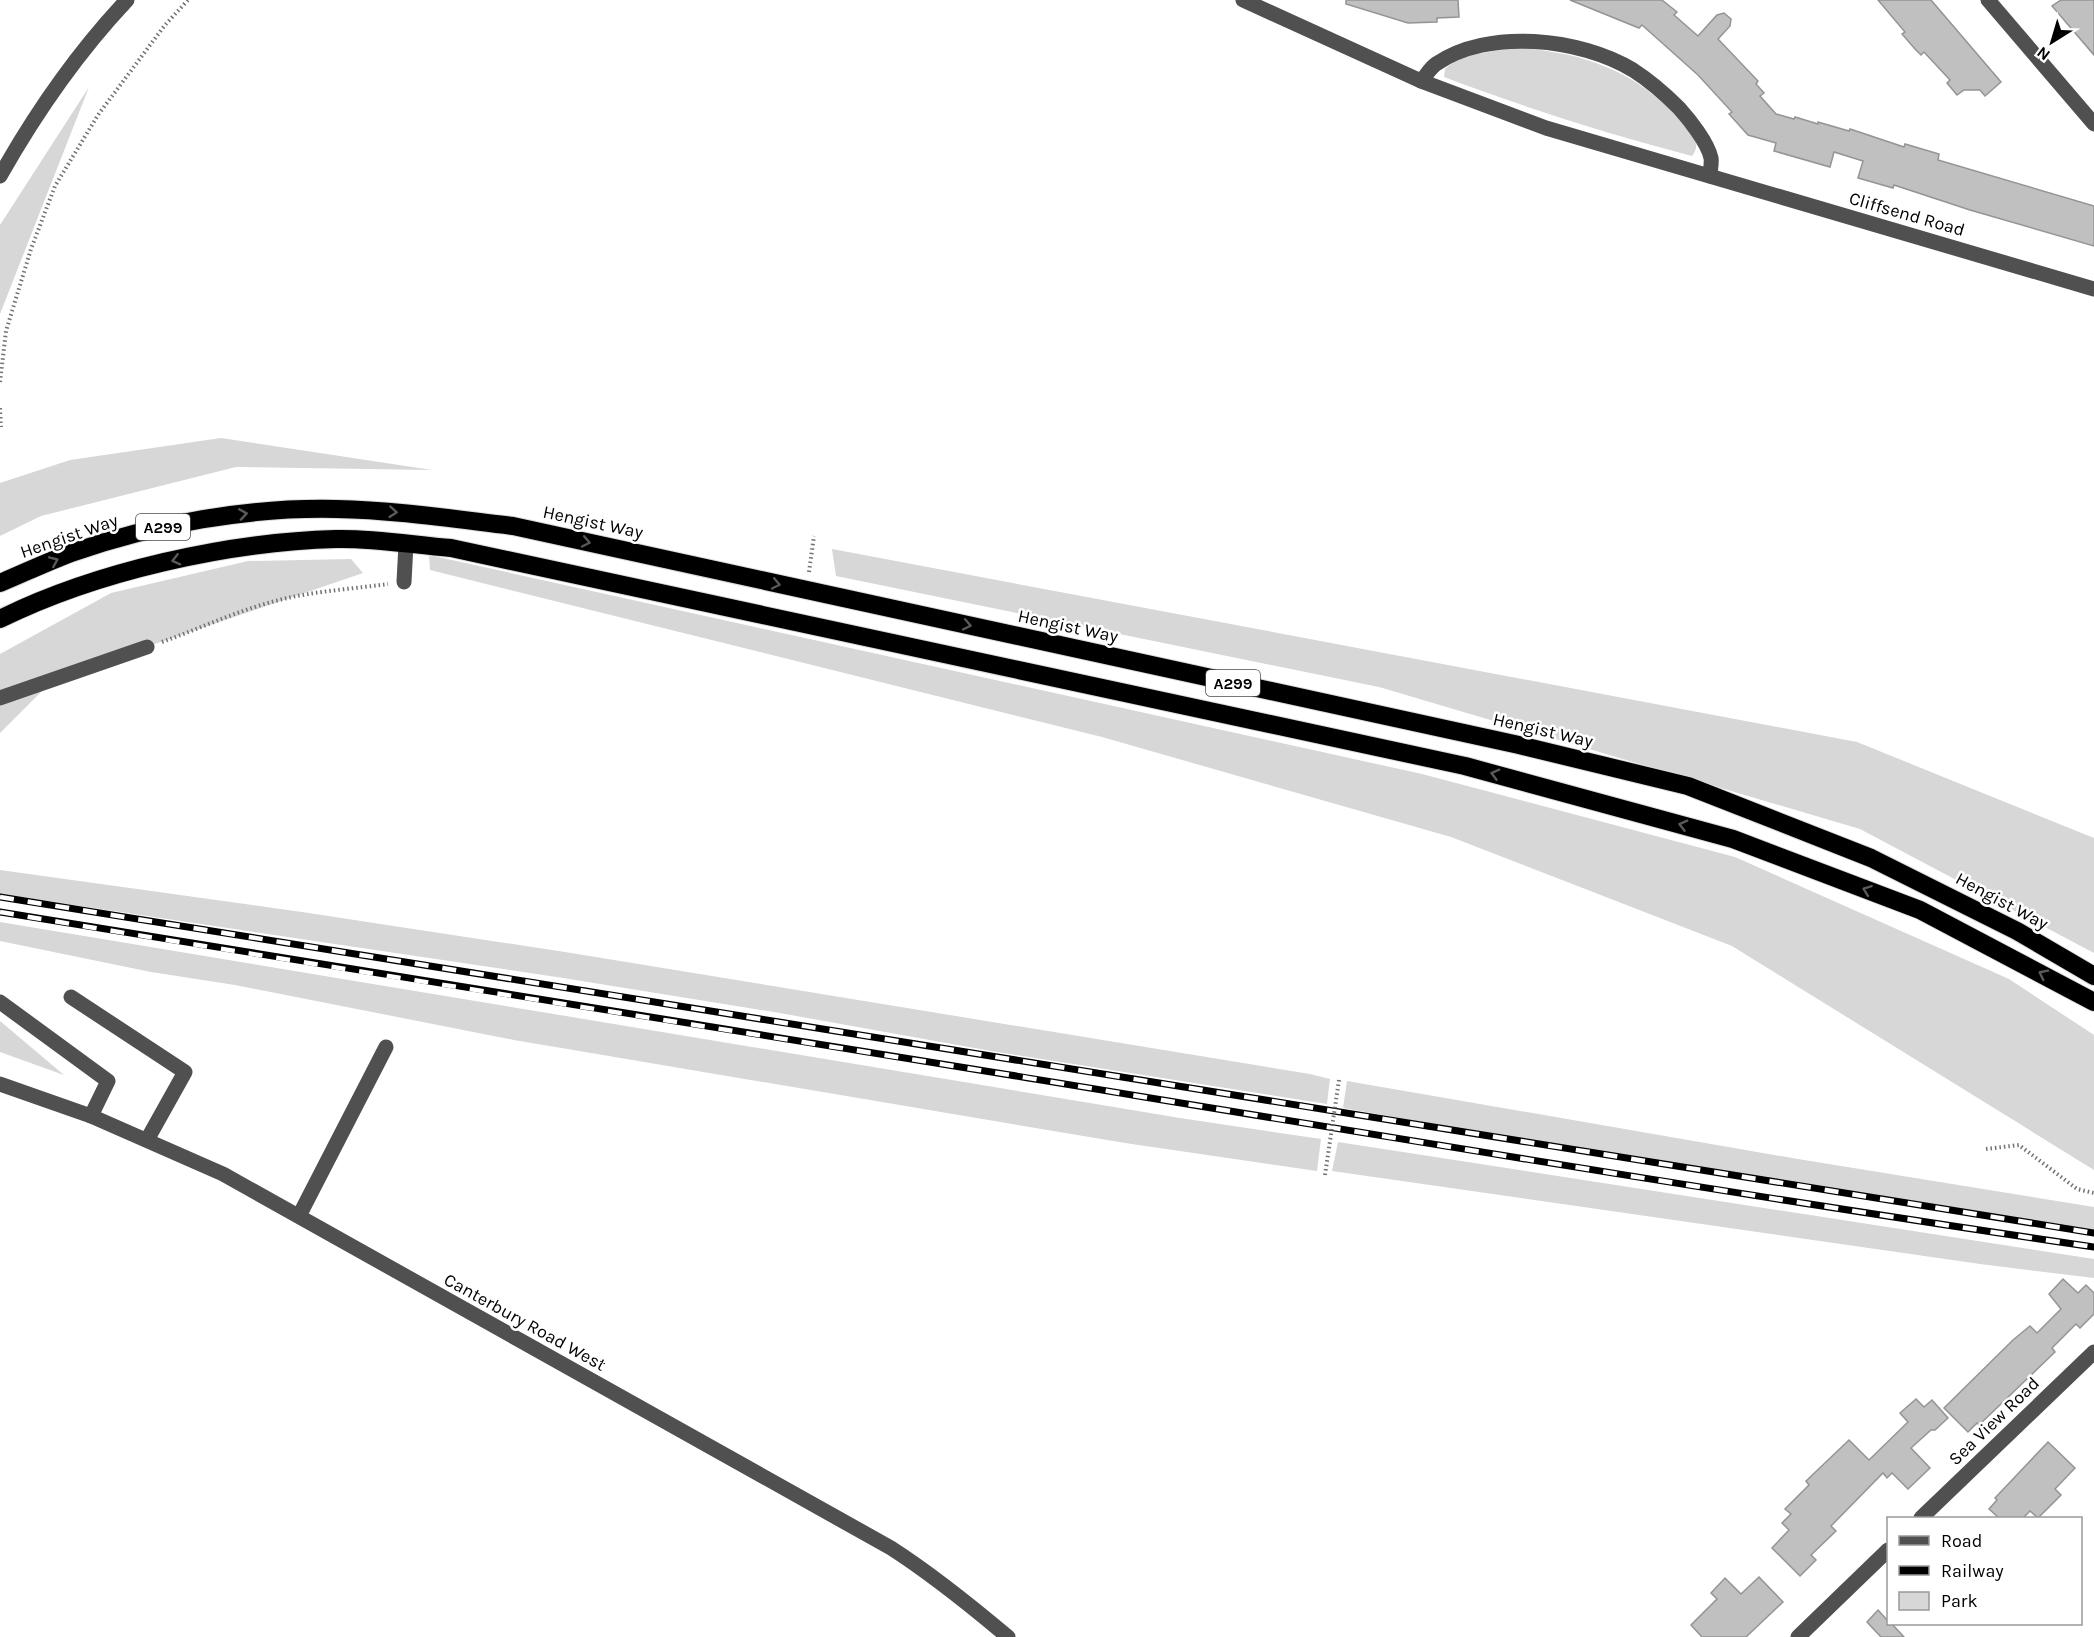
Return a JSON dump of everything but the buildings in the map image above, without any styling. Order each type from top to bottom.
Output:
[{"type":"highway","name":"Hengist Way","points":[[0,583],[72,553],[166,526],[256,511],[335,508],[392,511],[513,526],[1520,745],[1688,786],[1871,858],[2017,931],[2094,976]]},
{"type":"highway","name":"A299","points":[[0,619],[45,599],[105,578],[188,557],[265,545],[338,539],[450,548],[1442,761],[1733,839],[1920,910],[2094,1002]]},
{"type":"street","points":[[0,176],[32,123],[77,60],[127,0]]},
{"type":"street","name":"Cliffsend Road","points":[[1243,0],[1421,81],[1546,128],[2094,288]]},
{"type":"street","points":[[1988,0],[2094,124]]},
{"type":"street","points":[[1421,81],[1434,65],[1459,51],[1500,42],[1546,41],[1590,52],[1632,69],[1662,92],[1693,124],[1711,157],[1710,176]]},
{"type":"street","points":[[404,582],[406,544]]},
{"type":"street","points":[[0,698],[147,647]]},
{"type":"street","points":[[71,997],[186,1072],[147,1140]]},
{"type":"street","points":[[0,1002],[108,1082],[91,1116]]},
{"type":"street","points":[[299,1216],[386,1047]]},
{"type":"street","name":"Canterbury Road West","points":[[0,1084],[91,1116],[223,1174],[891,1548],[958,1595],[1008,1637]]},
{"type":"street","name":"Sea View Road","points":[[1922,1517],[2094,1352]]},
{"type":"street","points":[[1798,1637],[1887,1551]]},
{"type":"path","points":[[0,382],[6,331],[31,249],[55,186],[98,116],[165,25],[188,0]]},
{"type":"path","points":[[0,408],[0,427]]},
{"type":"path","points":[[807,590],[814,536]]},
{"type":"path","points":[[147,647],[280,599],[404,582]]},
{"type":"path","points":[[1325,1174],[1339,1080]]},
{"type":"path","points":[[1986,1149],[2019,1145],[2077,1189],[2094,1193]]},
{"type":"green space","points":[[1525,48],[1585,59],[1635,82],[1656,97],[1685,125],[1696,143],[1694,153],[1692,156],[1598,130],[1444,77],[1445,69],[1452,63],[1472,55]]},
{"type":"green space","points":[[89,87],[0,314],[0,225]]},
{"type":"green space","points":[[221,438],[432,470],[236,467],[41,516],[0,536],[0,483],[70,460]]},
{"type":"green space","points":[[832,549],[1857,742],[2094,838],[2094,953],[1860,829],[1379,687],[836,576]]},
{"type":"green space","points":[[429,555],[1422,774],[1735,857],[2009,979],[2094,1035],[2094,1170],[1732,946],[1451,837],[1102,737],[430,570]]},
{"type":"green space","points":[[351,559],[363,573],[55,678],[0,733],[0,654],[111,593],[248,561]]},
{"type":"green space","points":[[0,870],[302,912],[565,952],[1310,1074],[1330,1079],[1327,1104],[991,1051],[774,1012],[563,978],[0,894]]},
{"type":"green space","points":[[0,922],[1180,1118],[1321,1139],[1317,1171],[1125,1143],[514,1040],[235,985],[151,972],[0,941]]},
{"type":"green space","points":[[0,1021],[64,1075],[0,1052]]},
{"type":"green space","points":[[1347,1081],[1798,1159],[2094,1207],[2094,1233],[1530,1141],[1343,1108]]},
{"type":"green space","points":[[1338,1142],[2094,1259],[2094,1278],[1980,1264],[1332,1171]]},
{"type":"railway","points":[[0,897],[2094,1233]]},
{"type":"railway","points":[[0,912],[1552,1163],[2094,1247]]}]
